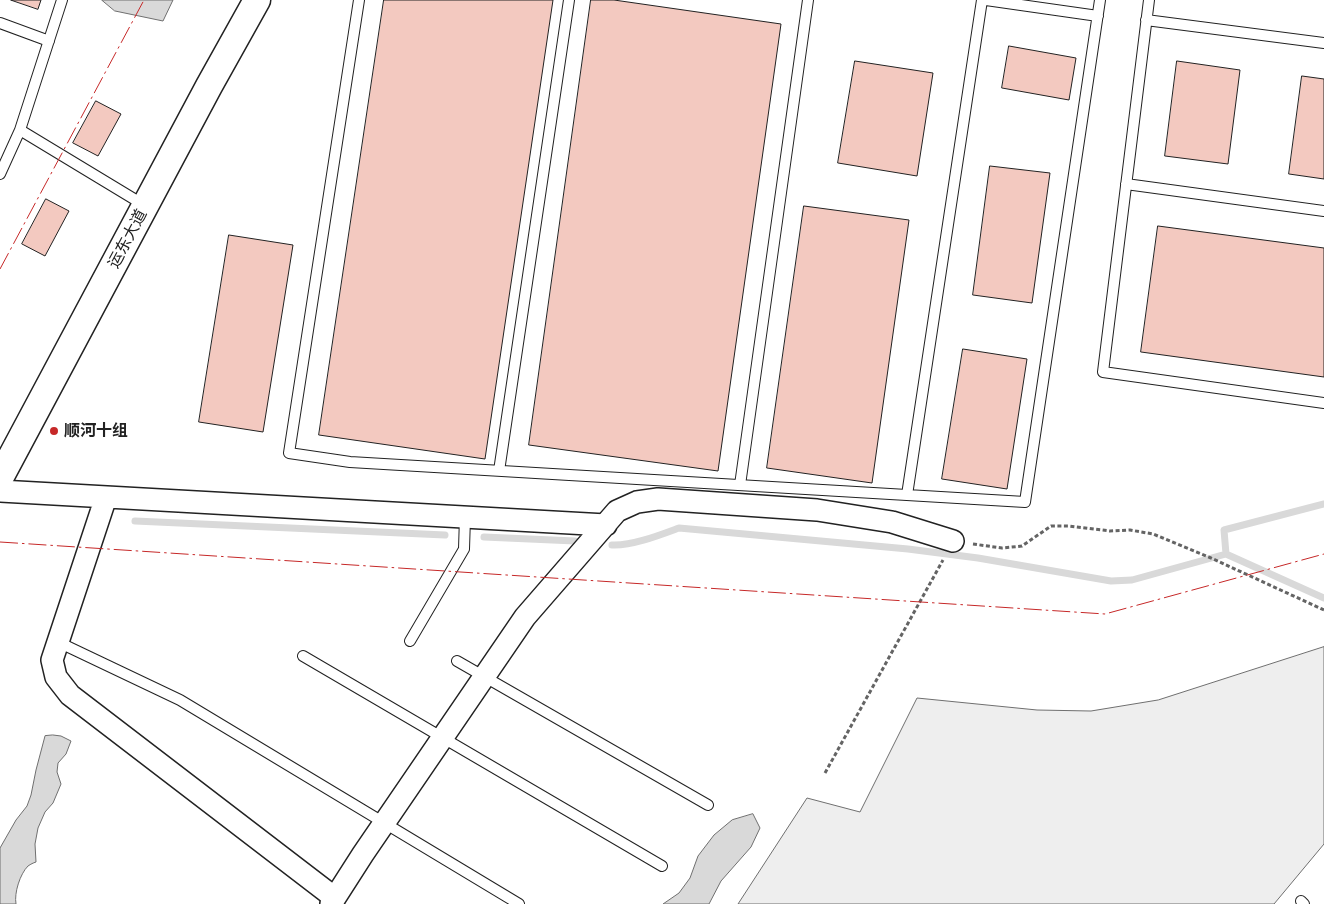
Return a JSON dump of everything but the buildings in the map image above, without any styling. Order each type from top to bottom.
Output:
[{"type":"street","name":"运东大道","points":[[0,478],[257,0]]},
{"type":"street","points":[[0,491],[606,525]]},
{"type":"street","points":[[106,497],[52,660],[56,677],[70,695],[333,901],[384,823],[526,617],[618,511],[636,502],[658,499],[817,510],[892,522],[954,541]]},
{"type":"lane","points":[[0,174],[20,130],[62,0]]},
{"type":"lane","points":[[358,0],[289,454],[350,462],[1026,502],[1100,0]]},
{"type":"lane","points":[[499,471],[569,0]]},
{"type":"lane","points":[[740,486],[808,0]]},
{"type":"lane","points":[[906,496],[982,0]]},
{"type":"lane","points":[[986,0],[1098,16]]},
{"type":"lane","points":[[1149,0],[1103,372],[1324,403]]},
{"type":"lane","points":[[1146,20],[1324,44]]},
{"type":"lane","points":[[0,24],[49,40]]},
{"type":"lane","points":[[20,130],[145,206]]},
{"type":"lane","points":[[1126,184],[1324,211]]},
{"type":"lane","points":[[410,641],[464,549],[465,517]]},
{"type":"lane","points":[[58,642],[180,700],[518,904]]},
{"type":"lane","points":[[303,656],[662,866]]},
{"type":"lane","points":[[457,661],[708,805]]},
{"type":"path","points":[[825,773],[954,541],[1002,548],[1022,546],[1051,526],[1069,526],[1110,531],[1130,530],[1153,534],[1211,558],[1324,610]]},
{"type":"shaded area","points":[[102,0],[173,0],[163,21],[115,11]]},
{"type":"shaded area","points":[[1324,647],[1324,844],[1274,904],[738,904],[807,798],[860,812],[917,698],[1037,710],[1091,711],[1158,700]]},
{"type":"shaded area","points":[[45,736],[61,736],[71,741],[66,754],[58,763],[57,772],[61,784],[53,803],[45,812],[38,828],[35,844],[36,862],[28,866],[22,874],[17,889],[16,904],[0,904],[0,848],[16,820],[27,806]]},
{"type":"shaded area","points":[[753,814],[760,828],[751,847],[721,881],[709,904],[663,904],[679,893],[690,878],[698,856],[714,835],[732,820]]},
{"type":"waterway","points":[[1226,554],[1224,530],[1324,504]]},
{"type":"waterway","points":[[135,521],[445,535]]},
{"type":"waterway","points":[[612,545],[637,542],[679,528],[908,549],[978,558],[1111,581],[1132,580],[1226,554],[1324,598]]},
{"type":"waterway","points":[[484,537],[575,541]]},
{"type":"power","points":[[0,269],[144,0]]},
{"type":"power","points":[[0,542],[1105,614],[1324,554]]},
{"type":"place","name":"顺河十组","points":[[54,431]]}]
